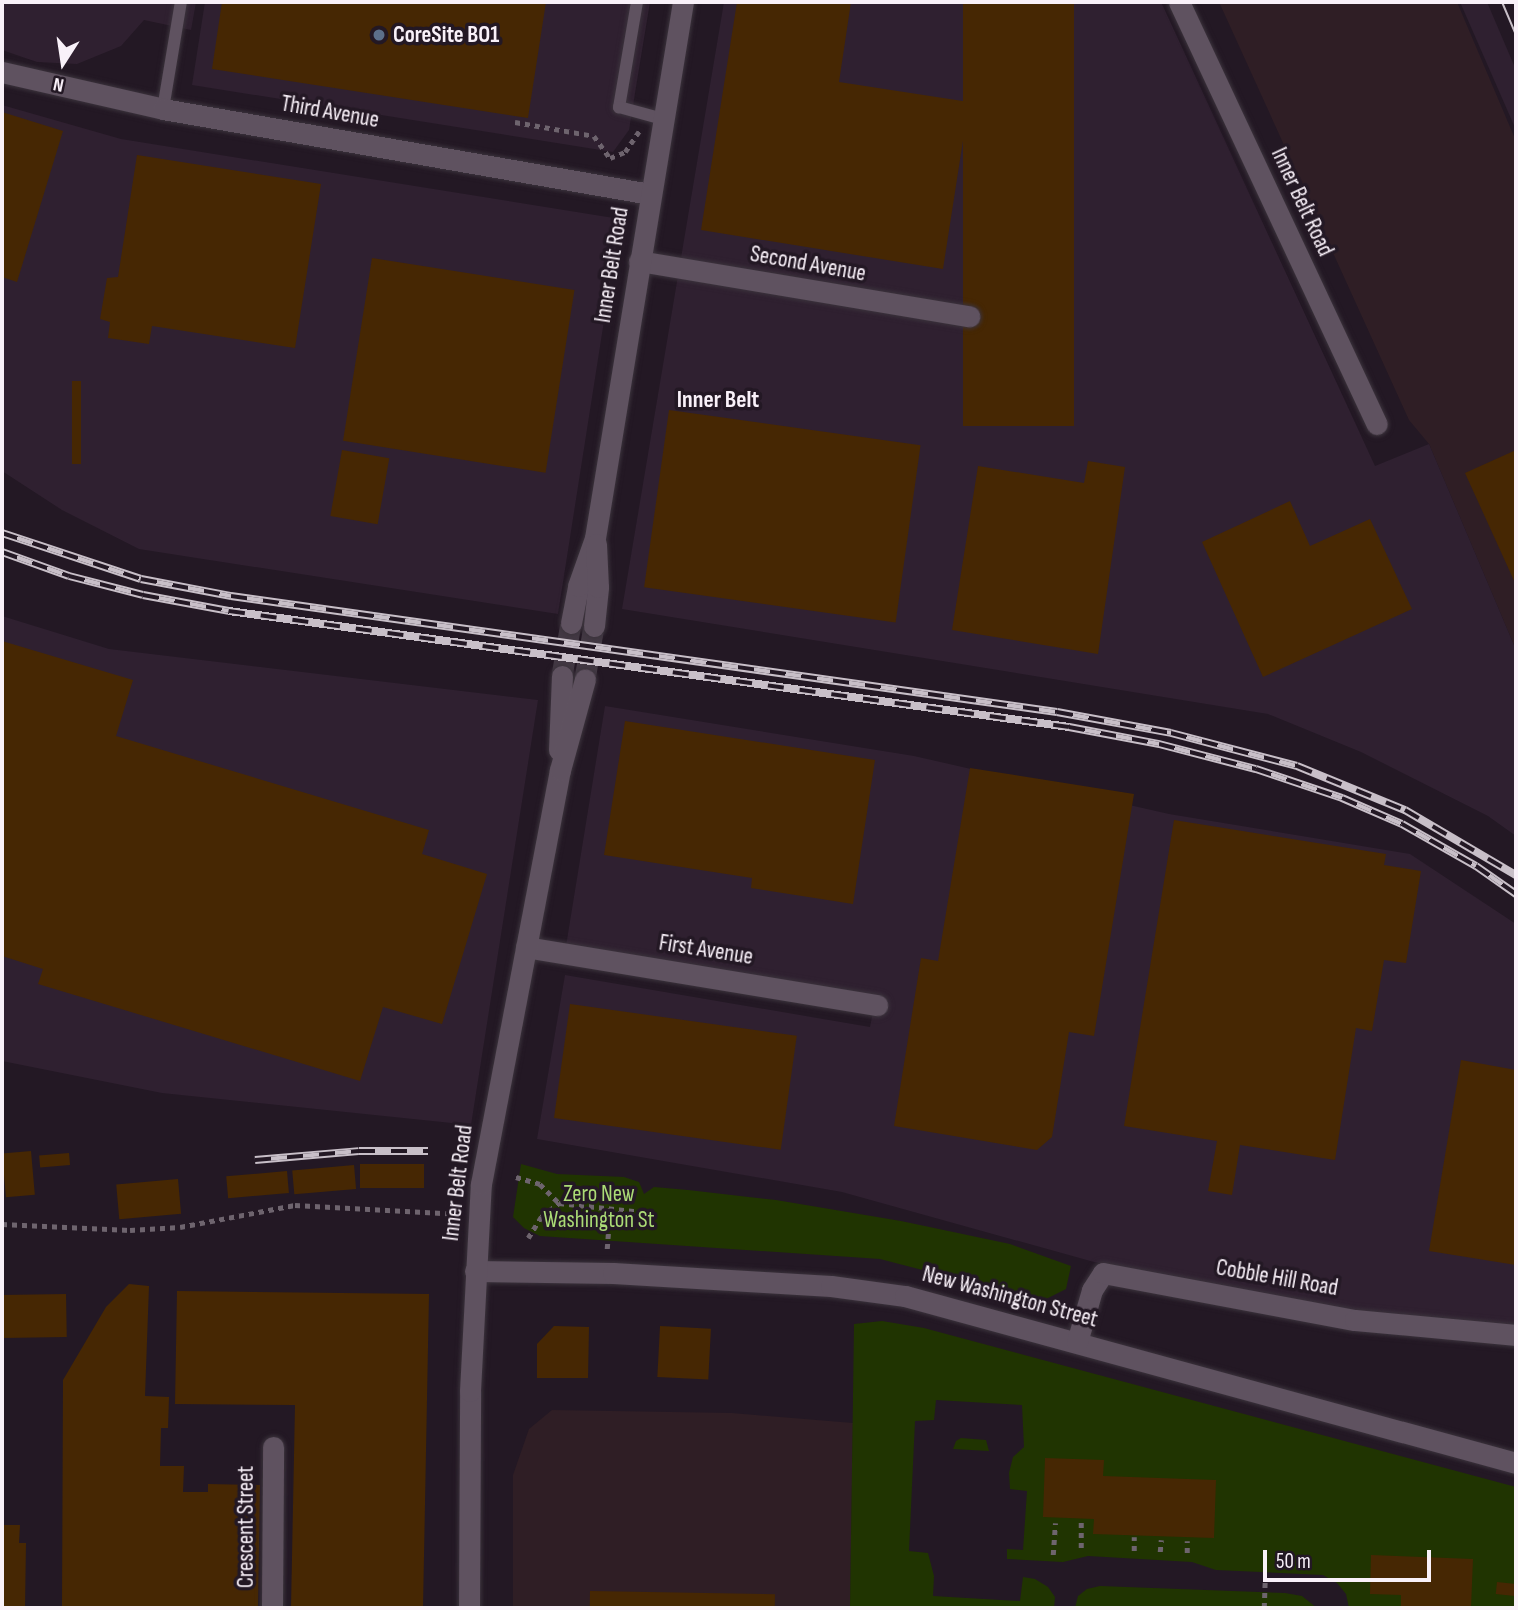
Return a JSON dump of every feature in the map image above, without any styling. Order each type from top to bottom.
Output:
[{"type":"street","name":"Inner Belt Road","points":[[571,623],[578,586],[595,538],[683,2]]},
{"type":"street","name":"Inner Belt Road","points":[[1179,2],[1377,424]]},
{"type":"street","name":"Third Avenue","points":[[2,72],[163,109],[650,194]]},
{"type":"street","name":"Second Avenue","points":[[639,261],[969,316]]},
{"type":"street","name":"Inner Belt Road","points":[[594,626],[598,587],[595,538]]},
{"type":"street","name":"Inner Belt Road","points":[[560,770],[562,676]]},
{"type":"street","name":"Inner Belt Road","points":[[469,1608],[470,1391],[475,1271],[488,1137],[560,770],[586,679]]},
{"type":"street","name":"First Avenue","points":[[526,947],[877,1005]]},
{"type":"street","name":"New Washington Street","points":[[475,1271],[566,1271],[867,1290],[905,1296],[1516,1464]]},
{"type":"street","name":"Cobble Hill Road","points":[[1077,1342],[1092,1290],[1103,1273],[1355,1320],[1516,1335]]},
{"type":"street","name":"Crescent Street","points":[[272,1608],[273,1447]]},
{"type":"lane","points":[[163,109],[181,2]]},
{"type":"lane","points":[[637,2],[619,107],[662,127]]},
{"type":"path","points":[[515,122],[594,136],[610,158],[625,152],[636,132],[662,127]]},
{"type":"path","points":[[516,1177],[540,1184],[559,1203],[643,1212]]},
{"type":"path","points":[[528,1238],[541,1217],[559,1203]]},
{"type":"path","points":[[2,1224],[130,1230],[180,1227],[295,1205],[479,1215]]},
{"type":"path","points":[[607,1249],[610,1208]]},
{"type":"path","points":[[1081,1522],[1081,1548]]},
{"type":"path","points":[[1053,1555],[1055,1523]]},
{"type":"path","points":[[1134,1537],[1134,1551]]},
{"type":"path","points":[[1160,1552],[1161,1540]]},
{"type":"path","points":[[1187,1541],[1187,1553]]},
{"type":"path","points":[[1264,1608],[1265,1579]]},
{"type":"shaded area","points":[[2,2],[196,2],[191,30],[144,20],[121,46],[77,64],[37,62],[2,50]]},
{"type":"shaded area","points":[[205,2],[650,2],[629,130],[613,152],[192,85]]},
{"type":"shaded area","points":[[724,2],[1161,2],[1375,466],[1429,444],[1516,650],[1516,836],[1488,816],[1361,752],[1268,714],[622,609]]},
{"type":"shaded area","points":[[1219,2],[1457,2],[1516,141],[1516,650],[1429,444],[1409,420]]},
{"type":"shaded area","points":[[1460,2],[1487,2],[1516,70],[1516,130]]},
{"type":"shaded area","points":[[2,105],[121,139],[620,219],[558,614],[139,549],[62,510],[2,471]]},
{"type":"shaded area","points":[[2,616],[109,649],[538,700],[471,1125],[162,1093],[2,1061]]},
{"type":"shaded area","points":[[605,706],[914,756],[1169,814],[1410,854],[1516,924],[1516,1327],[1401,1319],[1094,1262],[842,1192],[537,1139],[565,975],[870,1027],[876,997],[566,946]]},
{"type":"shaded area","points":[[552,1410],[732,1413],[853,1423],[850,1608],[513,1608],[513,1475],[529,1429]]},
{"type":"green space","name":"Zero New Washington St","points":[[521,1164],[557,1174],[624,1177],[639,1182],[644,1194],[654,1187],[688,1190],[776,1200],[901,1221],[1010,1244],[1071,1266],[1066,1289],[1042,1301],[880,1259],[540,1236],[524,1228],[513,1217]]},
{"type":"green space","points":[[882,1321],[924,1328],[1516,1487],[1516,1608],[1349,1608],[1346,1594],[1337,1583],[1323,1575],[1216,1570],[1192,1562],[1088,1556],[1063,1562],[1007,1559],[1007,1549],[1023,1550],[1027,1491],[1010,1489],[1009,1473],[1013,1457],[1024,1447],[1022,1405],[936,1400],[934,1420],[915,1421],[909,1551],[928,1553],[934,1576],[933,1596],[1020,1601],[1023,1577],[1035,1579],[1048,1587],[1055,1597],[1054,1608],[850,1608],[854,1324]]},
{"type":"green space","points":[[961,1438],[986,1440],[989,1451],[953,1449],[956,1441]]},
{"type":"green space","points":[[1100,1586],[1285,1593],[1302,1596],[1317,1608],[1075,1608],[1078,1596],[1087,1589]]},
{"type":"building","name":"CoreSite BO1","points":[[222,2],[546,2],[528,118],[212,69]]},
{"type":"building","points":[[737,2],[851,2],[839,82],[969,102],[943,269],[701,230]]},
{"type":"building","points":[[963,2],[1074,2],[1074,426],[963,426]]},
{"type":"building","points":[[2,112],[63,131],[17,282],[2,277]]},
{"type":"building","points":[[137,155],[321,184],[295,348],[152,326],[149,344],[108,338],[110,322],[100,319],[107,278],[118,277]]},
{"type":"building","points":[[372,258],[574,290],[546,473],[343,441]]},
{"type":"building","points":[[72,381],[81,381],[81,464],[72,464]]},
{"type":"building","points":[[669,410],[921,445],[896,623],[644,587]]},
{"type":"building","points":[[342,450],[389,458],[378,524],[330,516]]},
{"type":"building","points":[[1516,450],[1516,585],[1465,473]]},
{"type":"building","points":[[1088,461],[1125,467],[1098,654],[952,630],[978,466],[1084,483]]},
{"type":"building","points":[[1290,501],[1310,546],[1370,519],[1412,609],[1263,677],[1202,542]]},
{"type":"building","points":[[2,641],[133,680],[116,736],[429,830],[422,854],[487,874],[442,1024],[383,1007],[360,1081],[38,984],[43,969],[2,956]]},
{"type":"building","points":[[625,721],[875,760],[853,904],[751,888],[752,878],[604,855]]},
{"type":"building","points":[[970,768],[1134,794],[1094,1036],[1069,1032],[1052,1137],[1037,1150],[894,1126],[921,958],[938,961]]},
{"type":"building","points":[[1174,820],[1386,854],[1384,865],[1421,871],[1406,963],[1384,960],[1372,1031],[1356,1028],[1335,1160],[1240,1145],[1232,1195],[1208,1191],[1217,1141],[1124,1126]]},
{"type":"building","points":[[570,1004],[797,1036],[781,1150],[554,1118]]},
{"type":"building","points":[[1461,1060],[1516,1070],[1516,1265],[1429,1251]]},
{"type":"building","points":[[31,1151],[35,1195],[6,1197],[2,1154]]},
{"type":"building","points":[[69,1153],[70,1165],[40,1168],[39,1156]]},
{"type":"building","points":[[360,1164],[424,1164],[424,1188],[360,1188]]},
{"type":"building","points":[[354,1165],[356,1189],[294,1194],[292,1170]]},
{"type":"building","points":[[287,1171],[289,1193],[228,1198],[226,1176]]},
{"type":"building","points":[[178,1179],[181,1214],[119,1219],[116,1184]]},
{"type":"building","points":[[129,1284],[149,1286],[145,1396],[169,1397],[168,1428],[161,1428],[160,1466],[184,1466],[183,1492],[208,1492],[208,1484],[260,1485],[258,1608],[62,1608],[63,1380],[106,1307]]},
{"type":"building","points":[[177,1291],[429,1294],[423,1608],[291,1608],[295,1405],[175,1404]]},
{"type":"building","points":[[66,1294],[67,1337],[3,1338],[2,1295]]},
{"type":"building","points":[[554,1326],[589,1327],[588,1378],[537,1378],[537,1344]]},
{"type":"building","points":[[660,1326],[711,1329],[708,1380],[657,1377]]},
{"type":"building","points":[[1045,1458],[1104,1460],[1103,1476],[1216,1480],[1214,1538],[1093,1534],[1094,1519],[1043,1517]]},
{"type":"building","points":[[2,1525],[20,1525],[19,1543],[26,1543],[25,1608],[2,1608]]},
{"type":"building","points":[[1371,1555],[1473,1559],[1471,1608],[1401,1608],[1401,1595],[1370,1594]]},
{"type":"building","points":[[1497,1582],[1516,1584],[1515,1596],[1496,1594]]},
{"type":"building","points":[[590,1591],[775,1594],[775,1608],[590,1608]]},
{"type":"tunnel","points":[[562,676],[571,623]]},
{"type":"tunnel","points":[[585,679],[594,626]]},
{"type":"tram line","points":[[1502,2],[1516,35]]},
{"type":"railway","points":[[2,533],[141,579],[231,596],[1057,712],[1171,733],[1297,766],[1405,810],[1516,875]]},
{"type":"railway","points":[[2,552],[69,576],[143,595],[229,611],[1069,727],[1159,744],[1256,769],[1342,798],[1402,824],[1476,866],[1516,894]]},
{"type":"railway","points":[[255,1160],[359,1151],[428,1151]]},
{"type":"place","name":"CoreSite BO1","points":[[379,35]]},
{"type":"district","name":"Inner Belt","points":[[718,400]]}]
